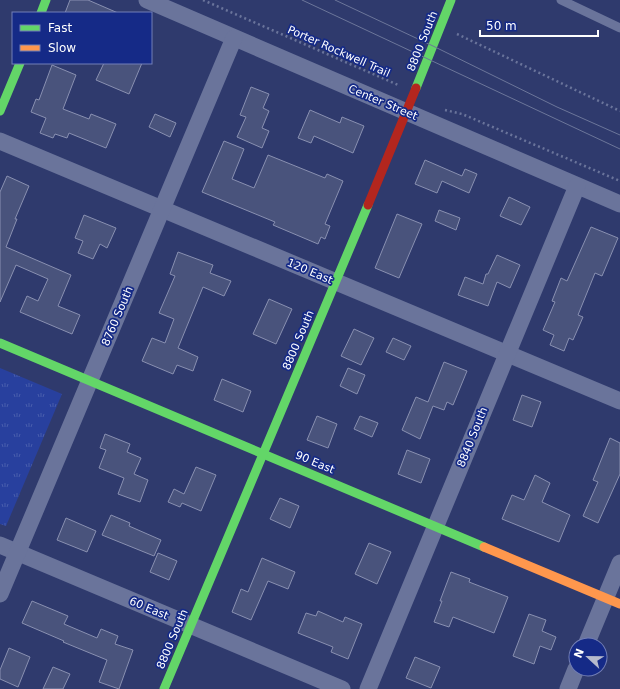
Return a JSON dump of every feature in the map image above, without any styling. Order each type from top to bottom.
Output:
[{"type":"street","points":[[41,12],[46,0]]},
{"type":"street","name":"Center Street","points":[[147,0],[620,204]]},
{"type":"street","name":"8800 South","points":[[164,689],[407,112],[452,0]]},
{"type":"street","name":"8760 South","points":[[0,594],[234,38]]},
{"type":"street","points":[[0,111],[20,64]]},
{"type":"street","name":"120 East","points":[[0,141],[620,401]]},
{"type":"street","name":"8840 South","points":[[368,689],[576,186]]},
{"type":"street","name":"90 East","points":[[0,343],[613,601]]},
{"type":"street","name":"60 East","points":[[0,545],[342,689]]},
{"type":"street","points":[[591,637],[613,601],[620,563]]},
{"type":"street","points":[[568,689],[573,677]]},
{"type":"lane","points":[[561,0],[620,28]]},
{"type":"path","name":"Porter Rockwell Trail","points":[[203,0],[414,92]]},
{"type":"path","points":[[454,33],[620,111]]},
{"type":"path","points":[[440,110],[450,110],[462,114],[620,181]]},
{"type":"green space","points":[[0,368],[62,394],[6,526],[0,524]]},
{"type":"building","points":[[70,0],[88,0],[116,12],[65,12]]},
{"type":"building","points":[[104,64],[142,64],[129,94],[96,80]]},
{"type":"building","points":[[52,65],[76,75],[63,109],[89,119],[91,114],[116,124],[106,148],[69,133],[67,138],[55,134],[53,138],[40,133],[46,118],[31,112],[36,99],[39,100]]},
{"type":"building","points":[[251,87],[269,94],[263,108],[269,111],[262,128],[269,131],[262,148],[237,137],[246,117],[240,115]]},
{"type":"building","points":[[310,110],[340,123],[342,117],[364,126],[353,153],[314,136],[311,143],[298,138]]},
{"type":"building","points":[[155,114],[176,123],[170,137],[149,127]]},
{"type":"building","points":[[224,141],[244,149],[232,179],[254,188],[268,155],[325,178],[327,174],[343,181],[325,224],[330,226],[325,239],[321,237],[318,244],[273,225],[275,222],[202,192]]},
{"type":"building","points":[[425,160],[462,176],[465,169],[477,174],[469,193],[442,181],[437,193],[415,184]]},
{"type":"building","points":[[7,176],[29,186],[15,219],[17,219],[6,247],[71,275],[58,306],[80,315],[72,334],[20,312],[27,296],[38,301],[48,279],[16,265],[0,302],[0,192]]},
{"type":"building","points":[[509,197],[530,207],[521,225],[500,216]]},
{"type":"building","points":[[439,210],[460,218],[456,230],[435,221]]},
{"type":"building","points":[[397,214],[422,224],[399,278],[375,268]]},
{"type":"building","points":[[84,215],[116,228],[107,248],[100,244],[93,259],[78,253],[83,241],[75,238]]},
{"type":"building","points":[[591,227],[618,238],[602,276],[595,273],[578,315],[583,317],[573,340],[569,338],[564,351],[550,345],[554,335],[543,330],[555,302],[552,301],[561,278],[567,281]]},
{"type":"building","points":[[178,252],[213,265],[210,273],[231,281],[224,296],[203,287],[178,348],[198,357],[193,371],[177,365],[173,374],[142,361],[152,338],[165,343],[174,319],[159,313],[175,276],[170,274]]},
{"type":"building","points":[[497,255],[520,265],[510,288],[497,282],[488,306],[458,295],[465,277],[483,284],[486,274],[488,274]]},
{"type":"building","points":[[269,299],[292,309],[276,344],[253,334]]},
{"type":"building","points":[[354,329],[374,338],[361,365],[341,356]]},
{"type":"building","points":[[393,338],[411,346],[404,360],[386,352]]},
{"type":"building","points":[[444,362],[467,371],[453,405],[447,402],[444,410],[433,406],[420,439],[402,430],[416,397],[428,402]]},
{"type":"building","points":[[348,368],[365,375],[357,394],[340,386]]},
{"type":"building","points":[[222,379],[251,391],[243,412],[214,400]]},
{"type":"building","points":[[522,395],[541,402],[532,427],[513,420]]},
{"type":"building","points":[[317,416],[337,424],[328,448],[307,440]]},
{"type":"building","points":[[360,416],[378,423],[372,437],[354,429]]},
{"type":"building","points":[[105,434],[130,444],[127,452],[141,458],[134,474],[148,480],[140,502],[118,494],[124,478],[99,468],[106,450],[100,448]]},
{"type":"building","points":[[610,438],[620,443],[620,474],[598,523],[583,516],[598,482],[593,480]]},
{"type":"building","points":[[407,450],[430,459],[421,483],[398,474]]},
{"type":"building","points":[[196,467],[216,475],[201,511],[182,503],[180,507],[168,502],[174,489],[184,494]]},
{"type":"building","points":[[535,475],[550,483],[542,502],[570,515],[559,542],[502,519],[512,495],[524,500]]},
{"type":"building","points":[[280,498],[299,506],[290,528],[270,519]]},
{"type":"building","points":[[111,515],[130,523],[129,526],[161,540],[154,556],[102,535]]},
{"type":"building","points":[[66,518],[96,531],[87,552],[57,540]]},
{"type":"building","points":[[369,543],[391,552],[377,584],[355,574]]},
{"type":"building","points":[[158,553],[177,561],[169,580],[150,572]]},
{"type":"building","points":[[262,558],[295,572],[288,589],[268,581],[251,620],[232,612],[241,589],[248,592]]},
{"type":"building","points":[[451,572],[470,579],[469,582],[508,597],[494,633],[453,617],[449,627],[434,622]]},
{"type":"building","points":[[32,601],[68,616],[64,624],[97,638],[101,629],[118,636],[115,644],[133,650],[119,689],[99,682],[107,660],[22,623]]},
{"type":"building","points":[[318,611],[343,622],[345,617],[362,624],[348,659],[331,652],[333,647],[298,633],[306,613],[316,616]]},
{"type":"building","points":[[529,614],[546,620],[542,631],[556,637],[551,650],[540,646],[534,664],[513,656]]},
{"type":"building","points":[[9,648],[30,657],[18,687],[0,679],[0,670]]},
{"type":"building","points":[[415,657],[440,667],[431,688],[406,678]]},
{"type":"building","points":[[53,667],[70,674],[63,689],[43,689]]},
{"type":"tram line","points":[[302,0],[620,149]]},
{"type":"tram line","points":[[335,0],[557,107],[620,135]]},
{"type":"traffic: fast","points":[[41,12],[46,0]]},
{"type":"traffic: fast","points":[[416,88],[451,0]]},
{"type":"traffic: fast","points":[[0,111],[20,64]]},
{"type":"traffic: fast","points":[[164,689],[368,205]]},
{"type":"traffic: fast","points":[[0,343],[484,547]]},
{"type":"traffic: slow","points":[[484,547],[620,604]]},
{"type":"traffic: jam","points":[[368,205],[416,88]]}]
